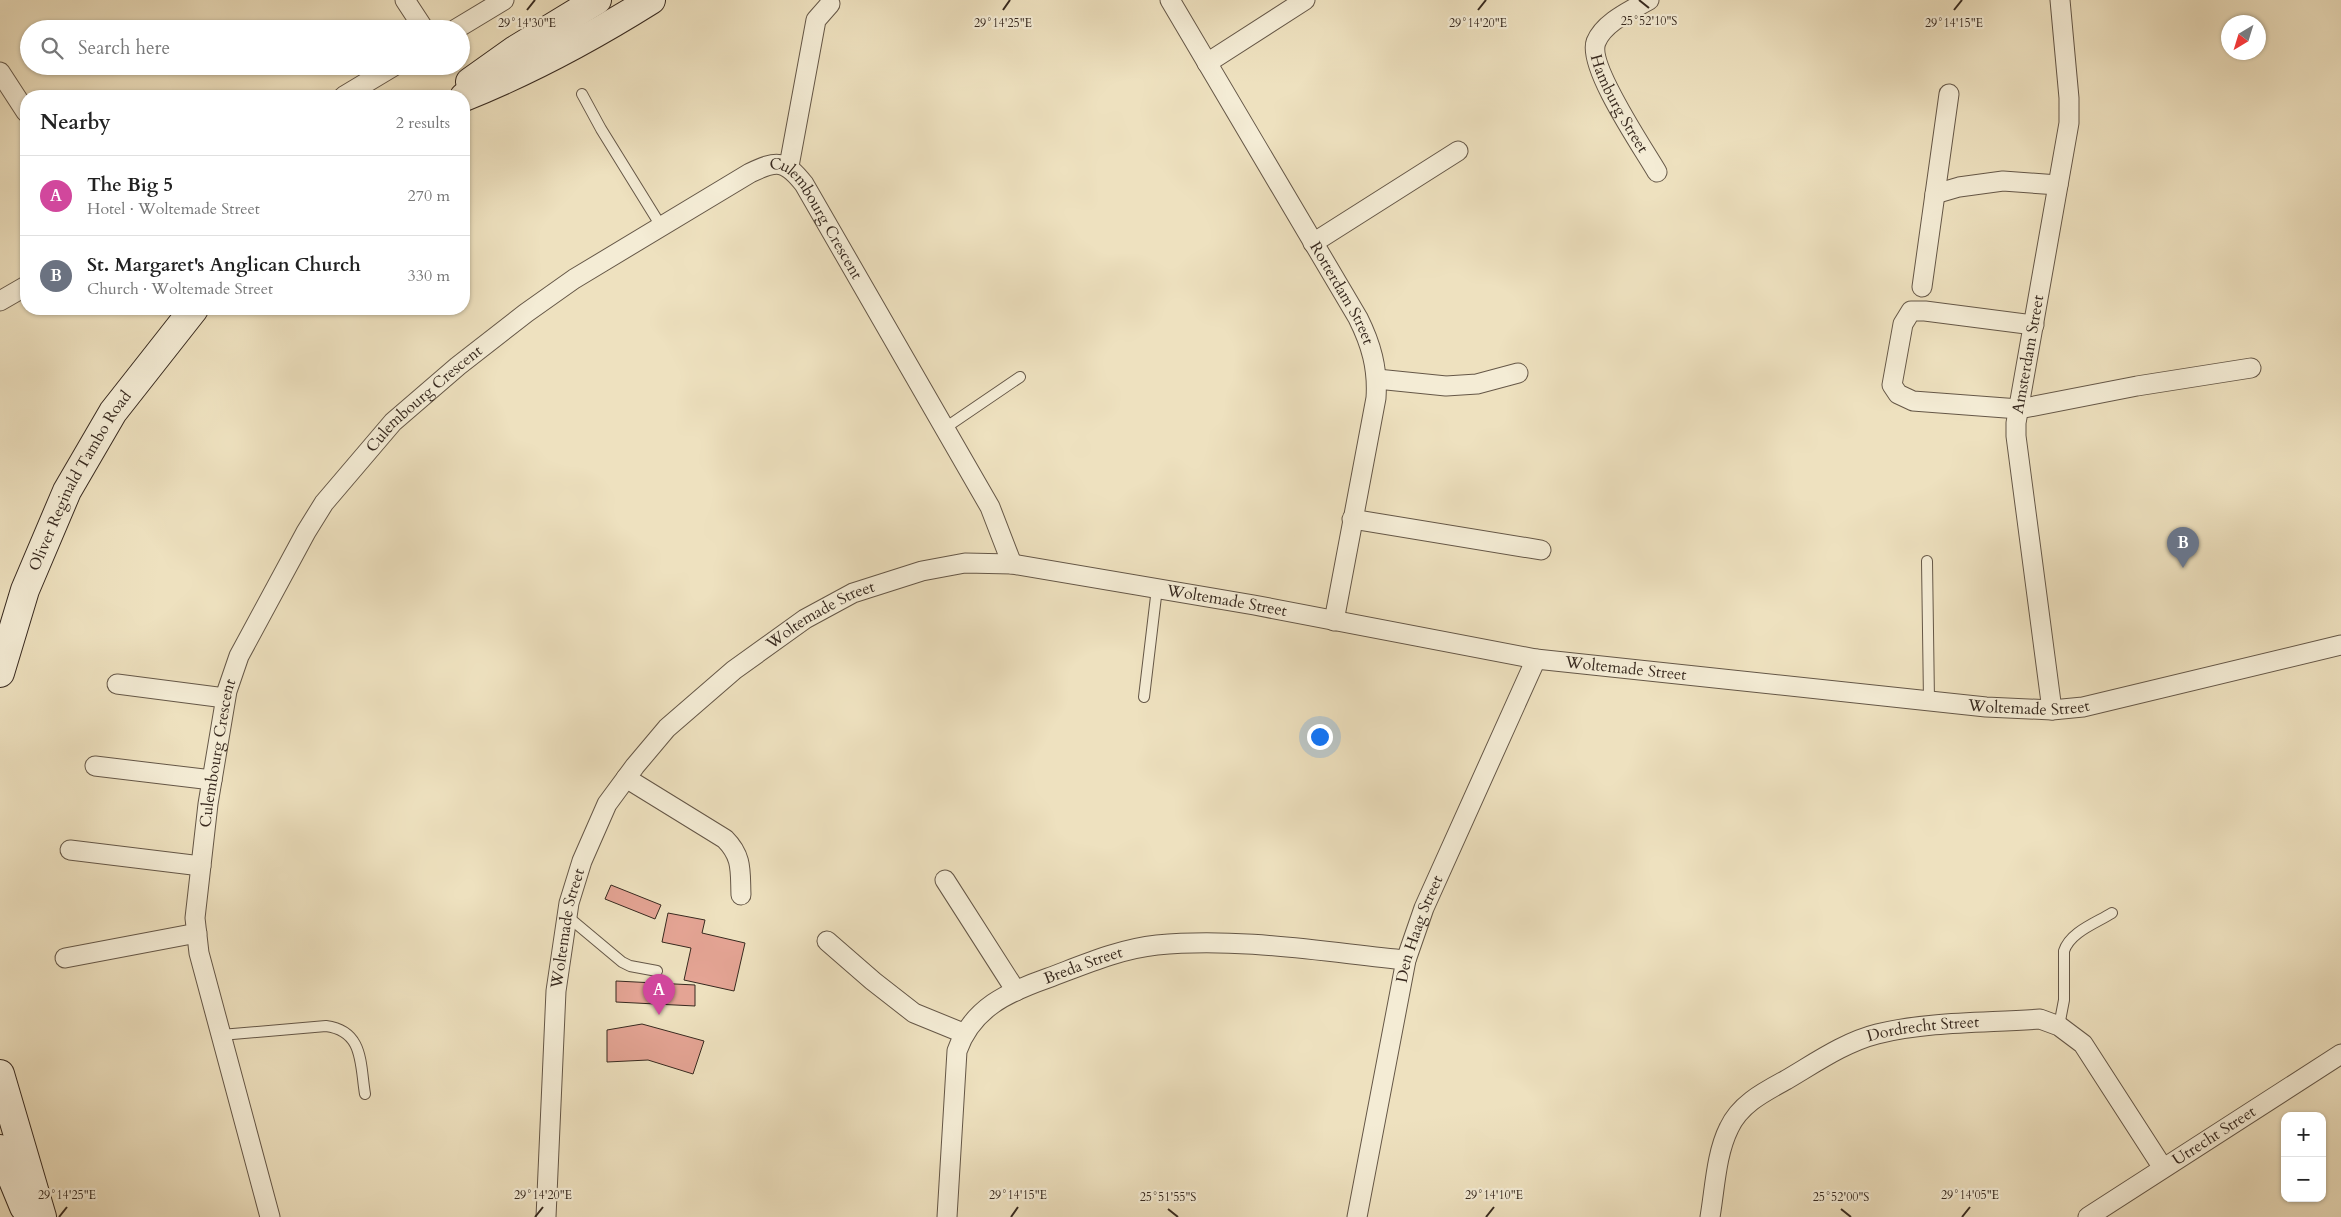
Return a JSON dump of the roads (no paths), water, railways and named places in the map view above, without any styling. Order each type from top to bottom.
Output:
[{"type":"main road","points":[[461,90],[477,76],[515,50],[597,0]]},
{"type":"main road","points":[[470,95],[499,83],[612,24],[651,0]]},
{"type":"main road","name":"Oliver Reginald Tambo Road","points":[[0,673],[25,590],[67,491],[113,412],[189,315]]},
{"type":"main road","points":[[0,1074],[42,1217]]},
{"type":"main road","points":[[0,1149],[12,1183],[29,1217]]},
{"type":"street","points":[[405,0],[418,20]]},
{"type":"street","points":[[470,21],[504,0]]},
{"type":"street","name":"Rotterdam Street","points":[[1170,0],[1358,318],[1369,341],[1377,379],[1376,398],[1334,622]]},
{"type":"street","points":[[1206,62],[1305,0]]},
{"type":"street","name":"Hamburg Street","points":[[1650,0],[1610,26],[1599,37],[1595,52],[1602,76],[1657,172]]},
{"type":"street","name":"Amsterdam Street","points":[[2052,710],[2017,450],[2016,423],[2069,123],[2069,98],[2060,0]]},
{"type":"street","points":[[789,166],[816,20],[830,4]]},
{"type":"street","points":[[0,72],[6,93],[20,106]]},
{"type":"street","points":[[354,90],[379,75]]},
{"type":"street","points":[[1922,287],[1949,94]]},
{"type":"street","points":[[1314,243],[1458,150]]},
{"type":"street","name":"Culembourg Crescent","points":[[270,1217],[199,953],[195,918],[212,780],[225,698],[239,656],[306,532],[341,481],[392,422],[458,366],[526,313],[574,279],[764,166],[789,166],[804,184],[990,507],[1012,564]]},
{"type":"street","points":[[1936,194],[1973,185],[2002,181],[2058,185]]},
{"type":"street","points":[[0,301],[20,289]]},
{"type":"street","points":[[2034,325],[1925,311],[1911,311],[1903,324],[1891,380],[1892,385],[1898,394],[1913,400],[2019,408],[2145,384],[2251,368]]},
{"type":"street","points":[[1377,379],[1446,386],[1477,384],[1518,373]]},
{"type":"street","points":[[1352,519],[1541,550]]},
{"type":"street","name":"Woltemade Street","points":[[546,1217],[556,991],[567,916],[582,861],[607,804],[626,778],[675,722],[734,670],[805,619],[854,593],[922,571],[965,563],[1012,564],[1157,588],[1536,659],[1986,707],[2052,710],[2083,707],[2341,645]]},
{"type":"street","name":"Den Haag Street","points":[[1357,1217],[1406,960],[1424,908],[1536,659]]},
{"type":"street","points":[[118,684],[225,698]]},
{"type":"street","points":[[95,766],[212,780]]},
{"type":"street","points":[[626,778],[725,839],[736,850],[740,868],[741,895]]},
{"type":"street","points":[[70,850],[201,866]]},
{"type":"street","points":[[945,880],[1016,991]]},
{"type":"street","points":[[65,958],[197,933]]},
{"type":"street","points":[[827,941],[914,1013],[963,1033]]},
{"type":"street","name":"Breda Street","points":[[947,1217],[957,1051],[963,1033],[978,1015],[1016,991],[1115,953],[1156,946],[1238,944],[1406,960]]},
{"type":"street","name":"Dordrecht Street","points":[[1710,1217],[1719,1162],[1728,1129],[1736,1115],[1761,1094],[1850,1044],[1876,1034],[1906,1029],[2040,1019],[2059,1026],[2083,1044],[2163,1168]]},
{"type":"street","name":"Utrecht Street","points":[[2088,1217],[2341,1054]]},
{"type":"lane","points":[[582,94],[601,129],[661,226]]},
{"type":"lane","points":[[945,428],[1020,377]]},
{"type":"lane","points":[[1927,562],[1929,701]]},
{"type":"lane","points":[[1144,697],[1157,588]]},
{"type":"lane","points":[[2059,1026],[2064,1000],[2064,951],[2066,944],[2077,934],[2112,913]]},
{"type":"lane","points":[[567,916],[622,962],[630,966],[657,970]]},
{"type":"lane","points":[[221,1035],[326,1026],[339,1028],[354,1040],[358,1048],[365,1094]]},
{"type":"place","name":"St. Margaret's Anglican Church","points":[[2183,568]]},
{"type":"place","name":"The Big 5","points":[[659,1015]]}]
